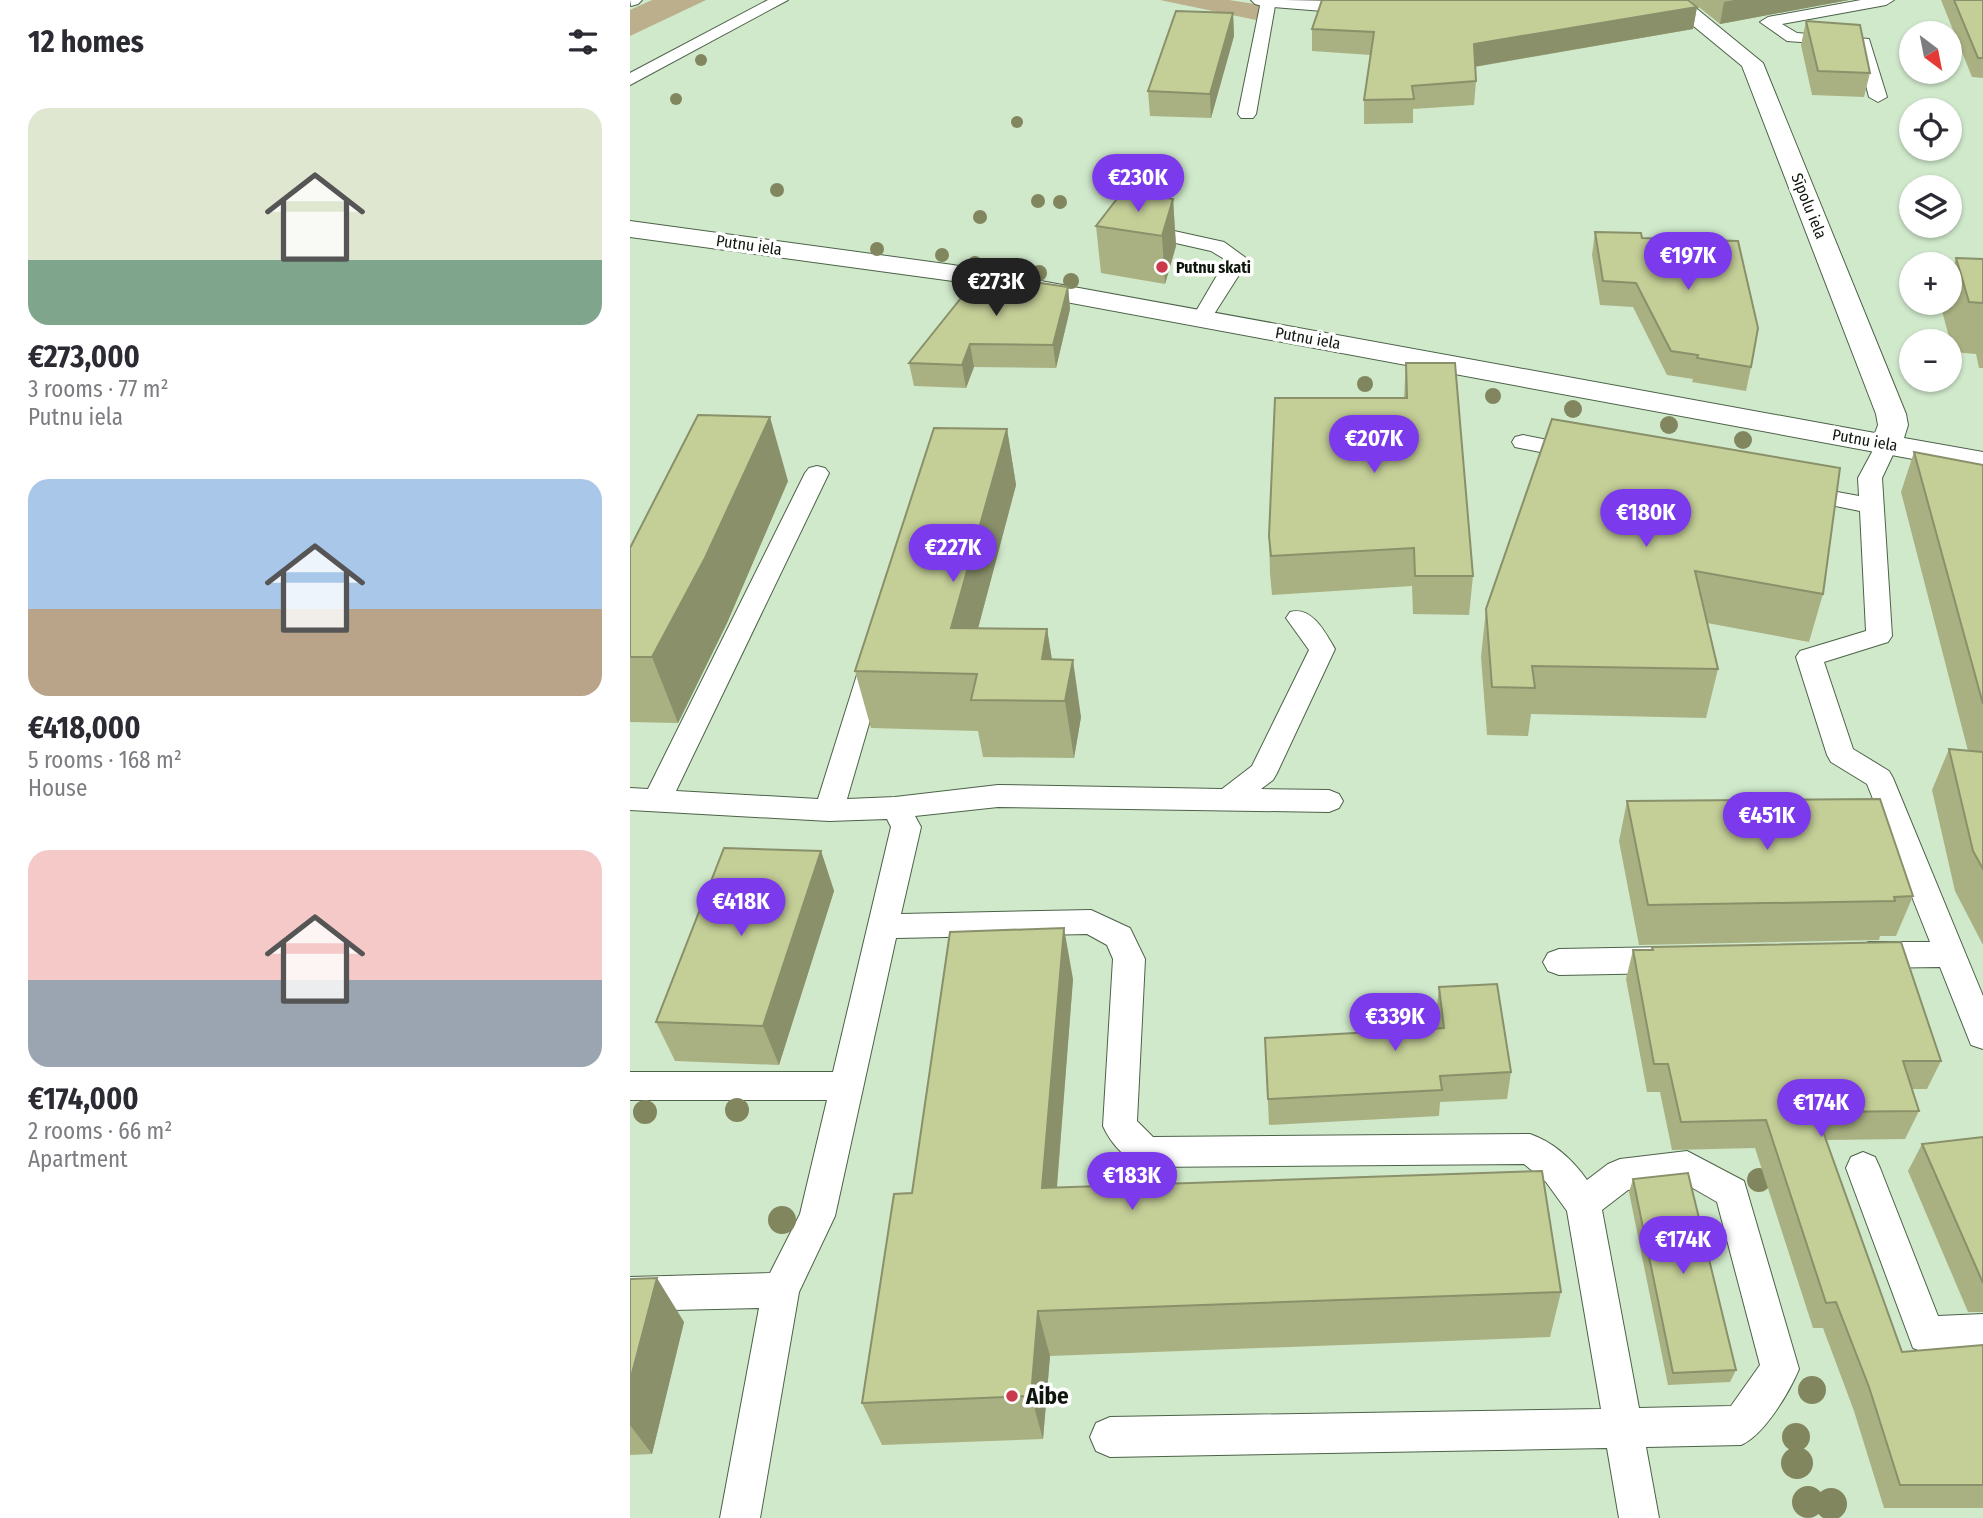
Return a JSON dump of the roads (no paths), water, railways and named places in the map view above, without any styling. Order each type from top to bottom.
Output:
[{"type":"street","points":[[1262,0],[1393,10]]},
{"type":"street","name":"Sīpolu iela","points":[[1673,0],[1752,63],[1891,414],[1894,425],[1887,444]]},
{"type":"street","name":"Putnu iela","points":[[630,229],[953,272],[1983,462]]},
{"type":"lane","points":[[630,80],[780,0]]},
{"type":"lane","points":[[1878,97],[1863,42],[1793,38],[1768,22],[1886,0]]},
{"type":"lane","points":[[1247,114],[1269,1]]},
{"type":"lane","points":[[1165,235],[1217,246],[1236,258],[1236,264],[1202,318]]},
{"type":"lane","points":[[1523,442],[1604,457]]},
{"type":"lane","points":[[1887,444],[1870,478],[1879,636],[1809,657],[1841,755],[1879,778],[1983,1035]]},
{"type":"lane","points":[[817,473],[644,799],[829,810],[894,808],[998,796],[1329,801]]},
{"type":"lane","points":[[1778,489],[1872,506]]},
{"type":"lane","points":[[1227,800],[1263,773],[1322,649],[1299,618]]},
{"type":"lane","points":[[829,810],[879,645]]},
{"type":"lane","points":[[740,1518],[781,1290],[817,1216],[885,926],[906,827],[894,808]]},
{"type":"lane","points":[[885,926],[1091,922],[1119,937],[1129,958],[1120,1126],[1145,1152],[1530,1149],[1556,1166],[1583,1203],[1639,1518]]},
{"type":"lane","points":[[1838,956],[1950,954]]},
{"type":"lane","points":[[1559,962],[1699,959]]},
{"type":"lane","points":[[630,1086],[847,1086]]},
{"type":"lane","points":[[1110,1437],[1741,1425],[1780,1369],[1732,1192],[1687,1167],[1620,1175],[1583,1203]]},
{"type":"lane","points":[[1863,1168],[1926,1335],[1983,1332]]},
{"type":"lane","points":[[630,1294],[781,1290]]},
{"type":"place","name":"Putnu skati","points":[[1162,267]]},
{"type":"place","name":"Aibe","points":[[1012,1396]]}]
